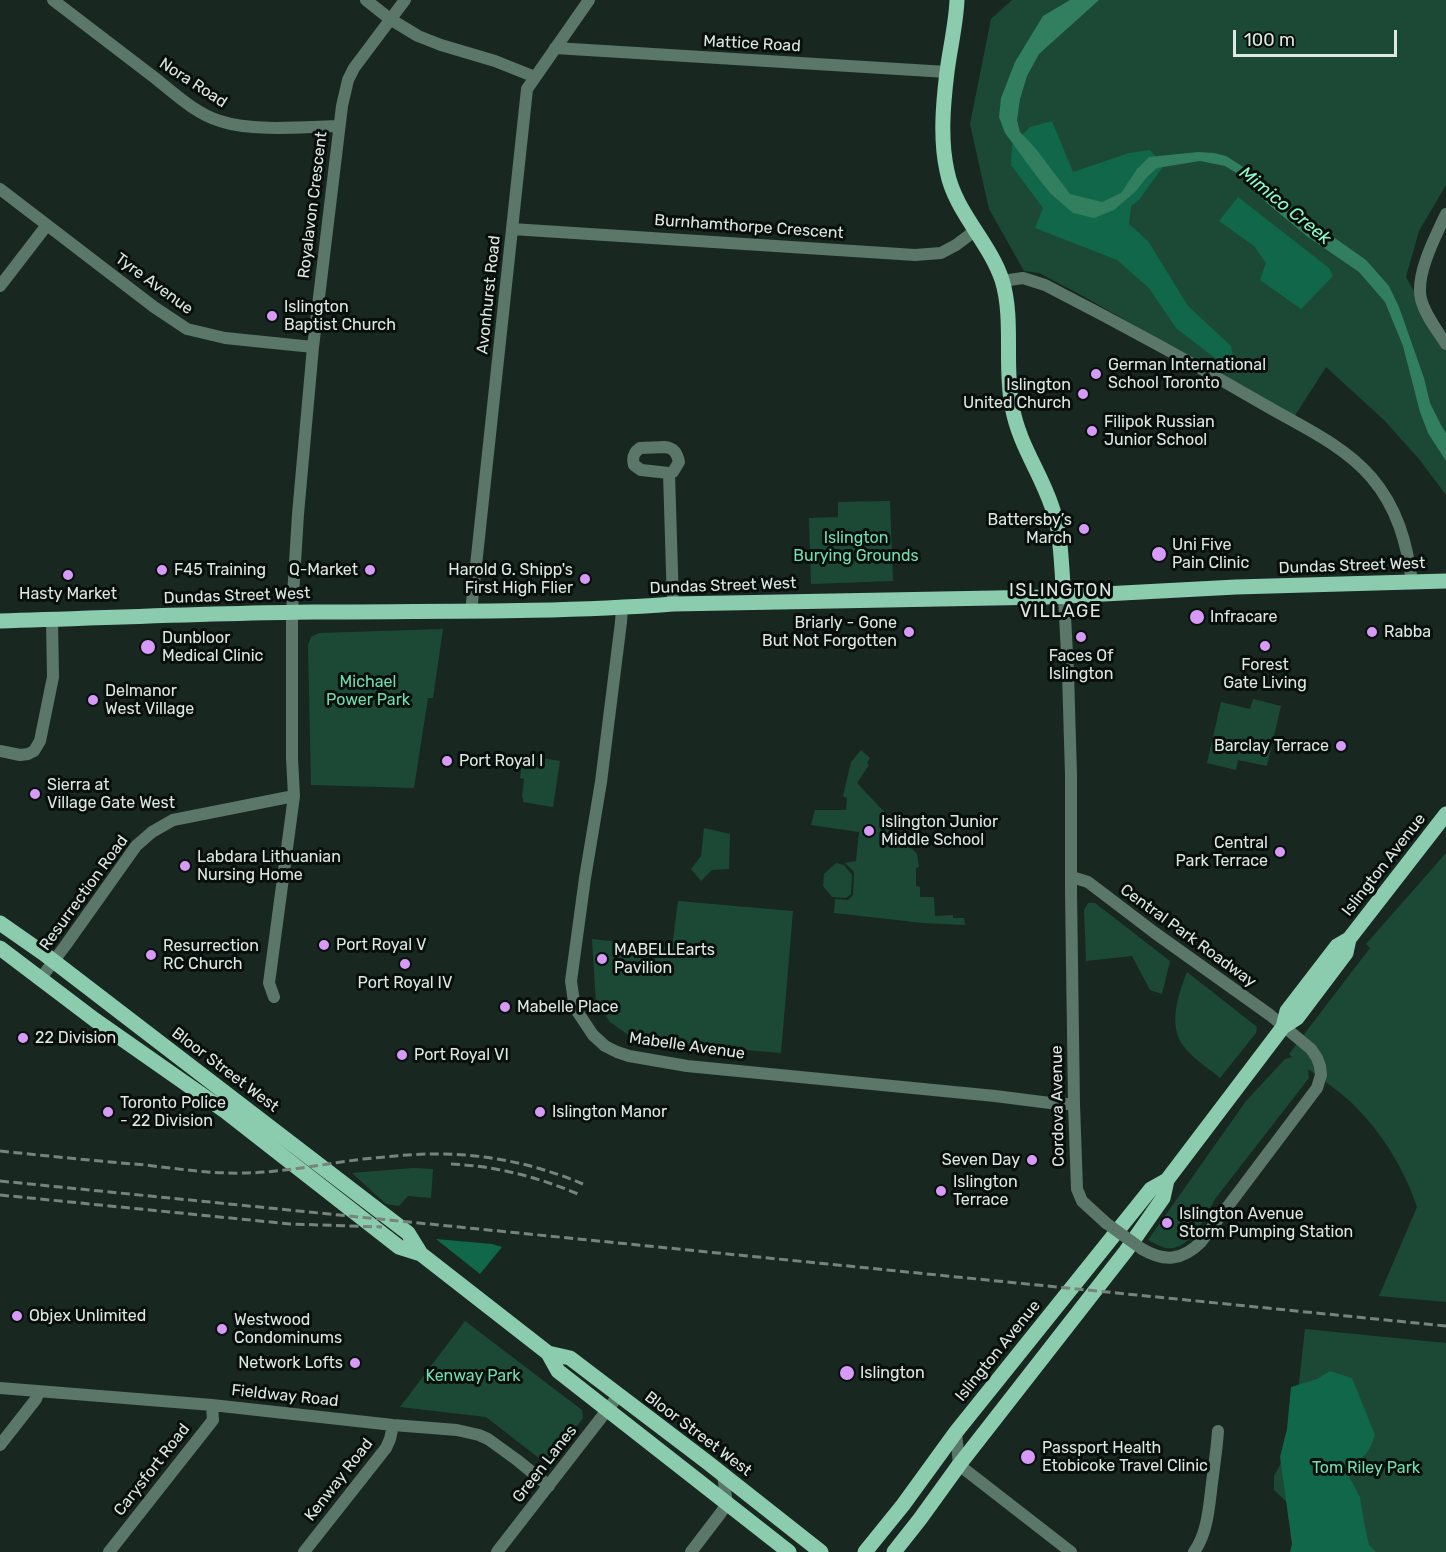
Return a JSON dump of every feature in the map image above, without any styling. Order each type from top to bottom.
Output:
[{"type":"main road","points":[[957,0],[942,124],[947,172],[958,202],[993,259],[1002,280],[1007,318],[1009,391],[1019,435],[1049,497],[1056,519],[1064,597]]},
{"type":"main road","name":"Dundas Street West","points":[[0,621],[292,612],[471,612],[673,604],[1064,597],[1197,589],[1446,580]]},
{"type":"main road","name":"Islington Avenue","points":[[866,1552],[956,1432],[1151,1189],[1167,1180],[1283,1026],[1287,1011],[1336,946],[1349,939],[1446,814]]},
{"type":"main road","name":"Bloor Street West","points":[[0,923],[408,1233],[421,1254]]},
{"type":"main road","name":"Bloor Street West","points":[[0,948],[120,1038],[225,1111],[399,1247],[421,1254],[548,1353],[558,1371],[789,1552]]},
{"type":"main road","name":"Islington Avenue","points":[[894,1552],[1126,1251],[1163,1198],[1167,1180]]},
{"type":"main road","name":"Bloor Street West","points":[[548,1353],[570,1358],[821,1552]]},
{"type":"main road","points":[[903,1504],[920,1519]]},
{"type":"street","name":"Nora Road","points":[[53,0],[182,99],[221,122],[288,128],[339,126]]},
{"type":"street","points":[[366,0],[390,19],[418,36],[495,61],[535,77]]},
{"type":"street","name":"Royalavon Crescent","points":[[274,997],[270,983],[294,796],[292,612],[298,514],[313,347],[339,126],[348,80],[354,68],[405,0]]},
{"type":"street","name":"Avonhurst Road","points":[[471,612],[527,88],[589,0]]},
{"type":"street","name":"Mattice Road","points":[[555,48],[947,72]]},
{"type":"street","name":"Tyre Avenue","points":[[0,189],[154,307],[187,329],[225,338],[313,347]]},
{"type":"street","points":[[1446,214],[1429,249],[1420,296],[1431,322],[1446,344]]},
{"type":"street","points":[[0,286],[47,225]]},
{"type":"street","name":"Burnhamthorpe Crescent","points":[[513,229],[915,255],[941,253],[976,230]]},
{"type":"street","points":[[1002,280],[1023,278],[1046,285],[1337,447],[1371,477],[1387,499],[1400,523],[1412,582]]},
{"type":"street","points":[[669,473],[673,604]]},
{"type":"street","name":"Cordova Avenue","points":[[1064,597],[1071,775],[1074,1104],[1077,1189],[1082,1202],[1152,1255],[1174,1258],[1195,1248],[1317,1088],[1321,1075],[1317,1058],[1283,1026]]},
{"type":"street","name":"Mabelle Avenue","points":[[622,607],[601,782],[571,981],[574,1002],[593,1035],[617,1053],[687,1066],[1074,1104]]},
{"type":"street","points":[[0,751],[28,754],[34,751],[40,741],[53,677],[52,620]]},
{"type":"street","name":"Resurrection Road","points":[[41,978],[136,846],[152,832],[173,820],[294,796]]},
{"type":"street","name":"Central Park Roadway","points":[[1072,877],[1088,882],[1283,1026]]},
{"type":"street","name":"Fieldway Road","points":[[0,1388],[212,1405],[437,1428],[479,1435],[498,1446],[549,1486]]},
{"type":"street","points":[[0,1445],[39,1392]]},
{"type":"street","name":"Green Lanes","points":[[497,1552],[618,1396]]},
{"type":"street","name":"Carysfort Road","points":[[109,1552],[213,1420],[212,1405]]},
{"type":"street","name":"Kenway Road","points":[[304,1552],[386,1448],[393,1425]]},
{"type":"street","points":[[1194,1552],[1205,1529],[1218,1431]]},
{"type":"street","points":[[956,1432],[959,1465],[1071,1552]]},
{"type":"street","points":[[691,1552],[727,1504],[723,1475]]},
{"type":"green space","points":[[1012,0],[1446,0],[1446,185],[1419,231],[1406,277],[1446,350],[1446,495],[1419,459],[1384,420],[1326,367],[1294,417],[1083,296],[1039,273],[1024,271],[989,209],[970,124],[991,19]]},
{"type":"green space","name":"Islington Burying Grounds","points":[[890,501],[893,581],[811,584],[809,518],[838,517],[838,502]]},
{"type":"green space","name":"Michael Power Park","points":[[443,629],[433,698],[428,698],[414,788],[311,785],[308,645],[311,637],[319,633]]},
{"type":"green space","points":[[1253,699],[1281,706],[1267,766],[1238,760],[1236,770],[1207,763],[1221,702],[1250,709]]},
{"type":"green space","points":[[861,750],[870,758],[867,763],[869,765],[857,783],[890,818],[886,823],[917,854],[919,867],[916,868],[916,886],[920,887],[920,897],[934,897],[935,916],[953,915],[953,918],[964,918],[965,925],[923,923],[834,913],[835,899],[848,900],[853,895],[854,872],[845,863],[856,861],[859,832],[811,825],[815,810],[846,810],[847,798],[843,796],[851,762]]},
{"type":"green space","points":[[523,755],[560,761],[553,807],[523,802],[524,779],[520,778]]},
{"type":"green space","points":[[704,828],[730,834],[729,869],[712,870],[701,881],[691,869],[701,856]]},
{"type":"green space","points":[[1446,853],[1446,1302],[1379,1296],[1417,1207],[1399,1165],[1364,1115],[1348,1099],[1308,1069],[1309,1078],[1215,1199],[1190,1239],[1175,1248],[1166,1248],[1148,1240],[1246,1101],[1285,1059],[1292,1057],[1289,1054],[1370,948],[1366,944]]},
{"type":"green space","points":[[836,863],[844,865],[852,875],[851,894],[846,898],[832,897],[823,886],[824,874]]},
{"type":"green space","points":[[678,901],[793,911],[781,1053],[637,1041],[610,1022],[596,1003],[592,939],[672,948]]},
{"type":"green space","points":[[1088,903],[1095,903],[1170,961],[1162,994],[1150,990],[1132,956],[1086,961],[1084,910]]},
{"type":"green space","points":[[1187,972],[1257,1027],[1256,1033],[1220,1078],[1185,1048],[1176,1030],[1176,1011]]},
{"type":"green space","points":[[413,1168],[433,1169],[431,1198],[408,1196],[399,1206],[386,1204],[352,1173]]},
{"type":"green space","name":"Kenway Park","points":[[465,1321],[582,1410],[583,1418],[549,1462],[544,1462],[486,1417],[400,1407]]},
{"type":"green space","name":"Tom Riley Park","points":[[1305,1329],[1446,1343],[1446,1552],[1300,1552],[1307,1521],[1274,1490],[1274,1476],[1293,1436]]},
{"type":"shaded area","points":[[1052,121],[1073,172],[1129,153],[1150,150],[1164,165],[1139,200],[1131,206],[1129,224],[1148,241],[1188,306],[1231,346],[1234,362],[1220,362],[1176,328],[1149,288],[1117,260],[1035,228],[1043,208],[1011,165],[1012,145],[1030,127]]},
{"type":"shaded area","points":[[1238,197],[1329,268],[1333,276],[1301,309],[1260,280],[1266,263],[1254,246],[1219,221]]},
{"type":"shaded area","points":[[436,1239],[492,1244],[502,1247],[480,1274]]},
{"type":"shaded area","points":[[1330,1371],[1352,1378],[1375,1435],[1364,1456],[1345,1469],[1360,1497],[1369,1545],[1376,1552],[1290,1552],[1292,1544],[1280,1457],[1287,1429],[1291,1387],[1317,1379]]},
{"type":"water","name":"Mimico Creek","points":[[1070,0],[1099,0],[1039,54],[1027,76],[1017,120],[1020,132],[1070,194],[1102,202],[1121,193],[1137,169],[1149,157],[1198,152],[1214,153],[1226,156],[1245,168],[1281,200],[1366,260],[1389,286],[1399,307],[1424,378],[1430,403],[1446,433],[1446,461],[1428,433],[1420,412],[1403,346],[1385,302],[1359,272],[1308,237],[1268,204],[1238,174],[1225,166],[1200,161],[1157,168],[1114,210],[1094,218],[1073,213],[1050,193],[1005,133],[999,117],[1001,98],[1015,62],[1043,16]]},
{"type":"railway","points":[[0,1151],[233,1173],[275,1171],[363,1159],[423,1154],[470,1155],[528,1165],[583,1184]]},
{"type":"railway","points":[[451,1164],[516,1173],[578,1194]]},
{"type":"railway","points":[[0,1181],[1446,1326]]},
{"type":"railway","points":[[0,1195],[290,1224],[382,1227]]},
{"type":"place","name":"Islington Baptist Church","points":[[272,316]]},
{"type":"place","name":"German International School Toronto","points":[[1096,374]]},
{"type":"place","name":"Islington United Church","points":[[1083,394]]},
{"type":"place","name":"Filipok Russian Junior School","points":[[1092,431]]},
{"type":"place","name":"Battersby’s March","points":[[1084,529]]},
{"type":"place","name":"Uni Five Pain Clinic","points":[[1159,554]]},
{"type":"place","name":"F45 Training","points":[[162,570]]},
{"type":"place","name":"Q-Market","points":[[370,570]]},
{"type":"place","name":"Hasty Market","points":[[68,575]]},
{"type":"place","name":"Harold G. Shipp's First High Flier","points":[[585,579]]},
{"type":"place","name":"Infracare","points":[[1197,617]]},
{"type":"place","name":"Briarly - Gone But Not Forgotten","points":[[909,632]]},
{"type":"place","name":"Rabba","points":[[1372,632]]},
{"type":"place","name":"Faces Of Islington","points":[[1081,637]]},
{"type":"place","name":"Forest Gate Living","points":[[1265,646]]},
{"type":"place","name":"Dunbloor Medical Clinic","points":[[148,647]]},
{"type":"place","name":"Delmanor West Village","points":[[93,700]]},
{"type":"place","name":"Barclay Terrace","points":[[1341,746]]},
{"type":"place","name":"Port Royal I","points":[[447,761]]},
{"type":"place","name":"Sierra at Village Gate West","points":[[35,794]]},
{"type":"place","name":"Islington Junior Middle School","points":[[869,831]]},
{"type":"place","name":"Central Park Terrace","points":[[1280,852]]},
{"type":"place","name":"Labdara Lithuanian Nursing Home","points":[[185,866]]},
{"type":"place","name":"Port Royal V","points":[[324,945]]},
{"type":"place","name":"Resurrection RC Church","points":[[151,955]]},
{"type":"place","name":"MABELLEarts Pavilion","points":[[602,959]]},
{"type":"place","name":"Port Royal IV","points":[[405,964]]},
{"type":"place","name":"Mabelle Place","points":[[505,1007]]},
{"type":"place","name":"22 Division","points":[[23,1038]]},
{"type":"place","name":"Port Royal VI","points":[[402,1055]]},
{"type":"place","name":"Toronto Police - 22 Division","points":[[108,1112]]},
{"type":"place","name":"Islington Manor","points":[[540,1112]]},
{"type":"place","name":"Seven Day","points":[[1032,1160]]},
{"type":"place","name":"Islington Terrace","points":[[941,1191]]},
{"type":"place","name":"Islington Avenue Storm Pumping Station","points":[[1167,1223]]},
{"type":"place","name":"Objex Unlimited","points":[[17,1316]]},
{"type":"place","name":"Westwood Condominums","points":[[222,1329]]},
{"type":"place","name":"Network Lofts","points":[[355,1363]]},
{"type":"place","name":"Islington","points":[[847,1373]]},
{"type":"place","name":"Passport Health Etobicoke Travel Clinic","points":[[1028,1457]]},
{"type":"district","name":"ISLINGTON VILLAGE","points":[[1061,601]]}]
